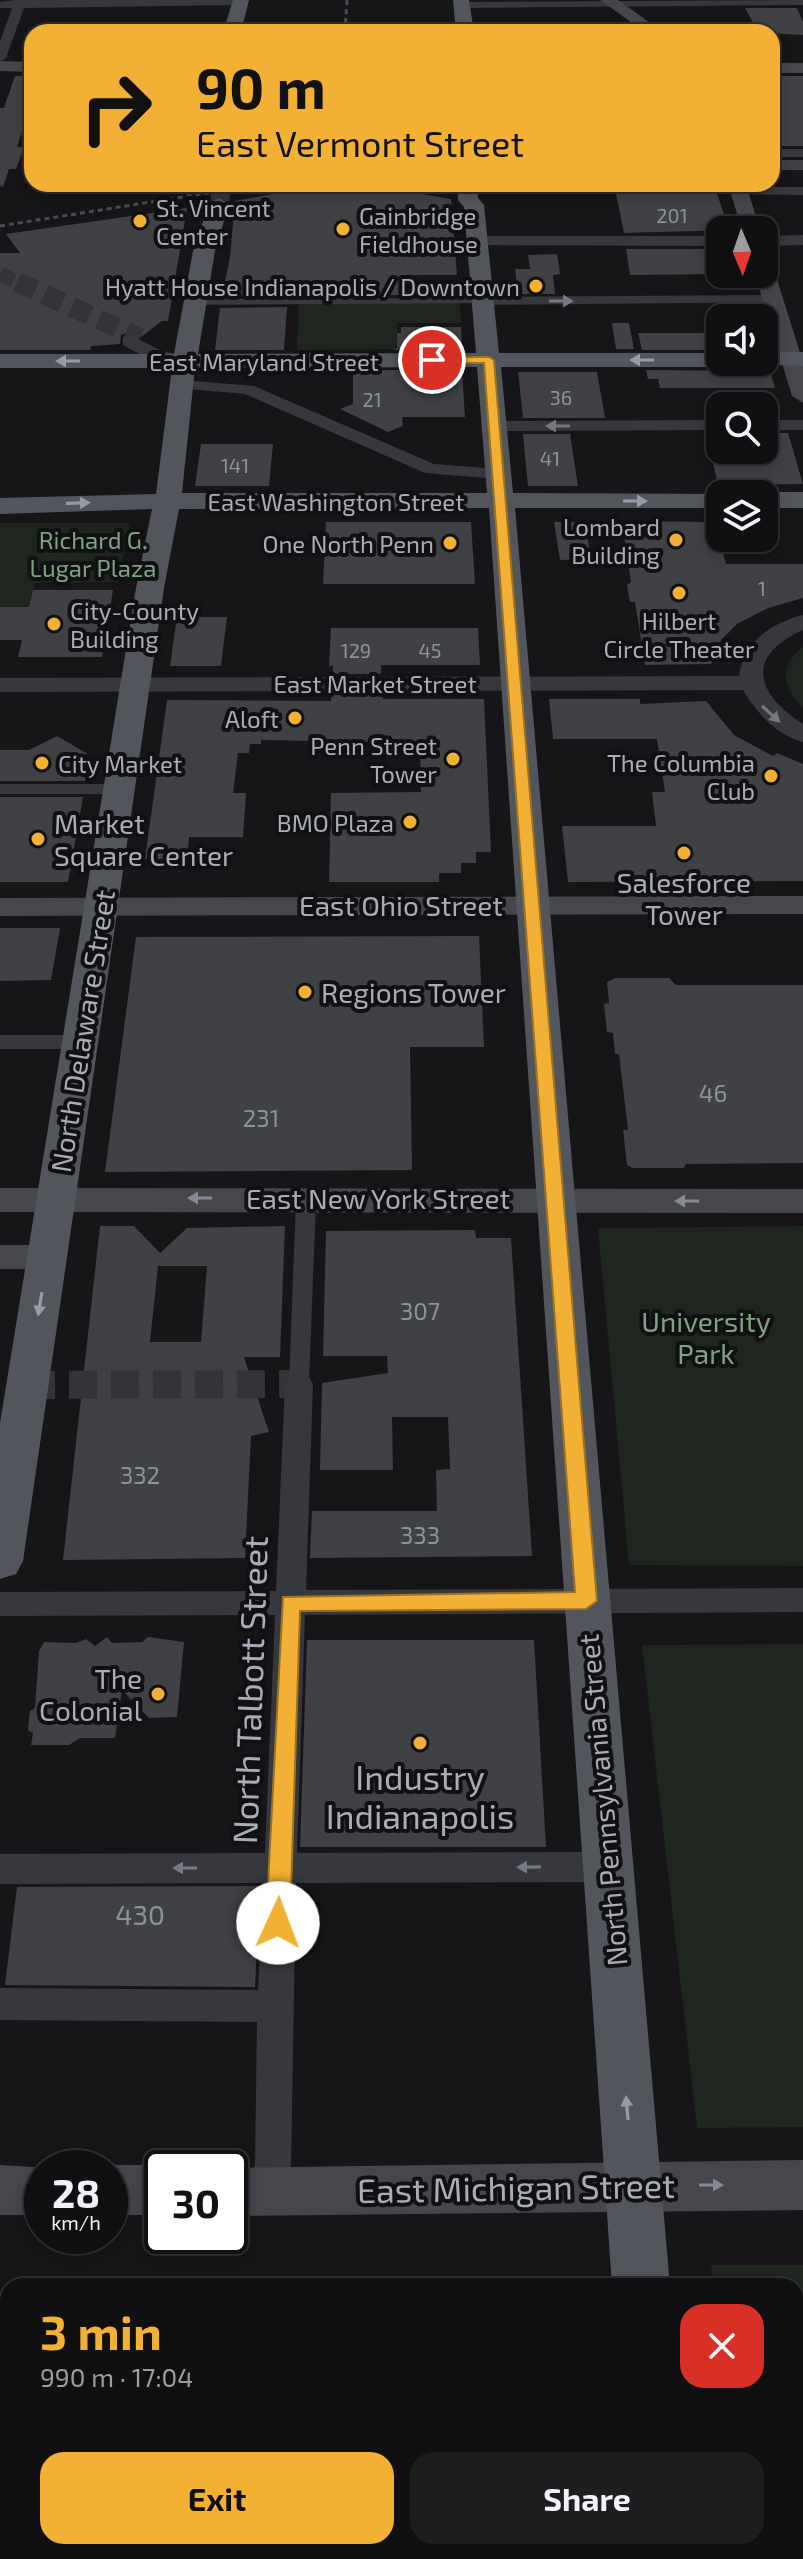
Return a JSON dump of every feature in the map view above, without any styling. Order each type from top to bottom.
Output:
[{"type":"main road","points":[[610,1],[643,24]]},
{"type":"main road","points":[[462,2],[464,24]]},
{"type":"main road","points":[[780,68],[803,68]]},
{"type":"main road","points":[[0,69],[24,69]]},
{"type":"main road","name":"North Pennsylvania Street","points":[[474,192],[499,474],[640,2278]]},
{"type":"main road","points":[[739,192],[747,216]]},
{"type":"main road","name":"North Delaware Street","points":[[0,1561],[184,373],[217,195]]},
{"type":"main road","points":[[770,288],[798,359],[803,396]]},
{"type":"main road","points":[[105,361],[125,351],[135,340],[176,331],[183,308],[197,293]]},
{"type":"main road","name":"East Maryland Street","points":[[0,361],[105,361],[184,373],[489,360],[706,360]]},
{"type":"main road","name":"East Washington Street","points":[[0,506],[166,501],[706,500]]},
{"type":"main road","points":[[778,500],[803,500]]},
{"type":"main road","name":"East Ohio Street","points":[[0,907],[803,905]]},
{"type":"main road","name":"East New York Street","points":[[0,1200],[803,1201]]},
{"type":"main road","points":[[0,1257],[48,1257]]},
{"type":"main road","name":"East Michigan Street","points":[[249,2191],[803,2185]]},
{"type":"main road","points":[[0,2190],[24,2190]]},
{"type":"street","points":[[0,58],[21,2]]},
{"type":"street","points":[[0,5],[21,2],[213,3],[240,16]]},
{"type":"street","points":[[462,2],[803,2]]},
{"type":"street","points":[[780,153],[803,153]]},
{"type":"street","points":[[780,190],[803,191]]},
{"type":"street","points":[[778,241],[803,240]]},
{"type":"street","points":[[478,245],[706,241]]},
{"type":"street","points":[[478,245],[706,250]]},
{"type":"street","points":[[778,250],[803,250]]},
{"type":"street","points":[[197,293],[483,301],[773,299]]},
{"type":"street","points":[[135,340],[184,373],[248,389],[431,469],[499,474]]},
{"type":"street","points":[[494,426],[706,425]]},
{"type":"street","points":[[778,425],[803,425]]},
{"type":"street","points":[[803,622],[780,631],[759,648],[749,668],[750,683],[767,711],[803,735]]},
{"type":"street","name":"East Market Street","points":[[0,685],[750,683]]},
{"type":"street","points":[[0,789],[119,789]]},
{"type":"street","points":[[0,1042],[80,1042]]},
{"type":"street","points":[[299,1384],[306,1199]]},
{"type":"street","name":"North Talbott Street","points":[[249,2191],[273,2164],[275,2006],[299,1384]]},
{"type":"street","points":[[0,1604],[803,1600]]},
{"type":"street","points":[[0,1869],[607,1867]]},
{"type":"street","points":[[0,2004],[275,2006]]},
{"type":"green space","points":[[459,298],[461,323],[397,323],[396,349],[297,350],[299,304],[323,299]]},
{"type":"green space","name":"Richard G. Lugar Plaza","points":[[0,523],[130,523],[118,582],[35,583],[29,607],[0,607]]},
{"type":"green space","points":[[803,647],[803,708],[787,685],[786,669]]},
{"type":"green space","name":"University Park","points":[[803,1226],[803,1566],[629,1565],[598,1228]]},
{"type":"green space","points":[[803,1644],[803,2127],[697,2128],[642,1645]]},
{"type":"green space","points":[[711,2265],[803,2265],[803,2278],[712,2278]]},
{"type":"building","points":[[745,8],[797,8],[803,22],[803,35],[780,34],[780,24],[751,24]]},
{"type":"building","points":[[15,76],[24,76],[24,126],[17,147],[24,147],[16,169],[9,169],[3,187],[0,186],[0,108],[4,108]]},
{"type":"building","points":[[780,76],[803,76],[803,146],[780,146]]},
{"type":"building","points":[[780,160],[803,160],[803,170],[780,170]]},
{"type":"building","name":"Gainbridge Fieldhouse","points":[[284,192],[409,192],[451,199],[457,275],[408,275],[408,295],[222,296],[230,257],[235,201]]},
{"type":"building","points":[[616,192],[717,192],[724,216],[706,216],[706,231],[624,233]]},
{"type":"building","points":[[187,208],[168,321],[162,321],[141,337],[129,332],[121,335],[120,344],[91,346],[90,350],[0,350],[0,253],[20,253],[6,234]]},
{"type":"building","points":[[626,249],[706,249],[706,274],[630,275]]},
{"type":"building","name":"Hyatt House Indianapolis / Downtown","points":[[557,254],[560,274],[553,275],[555,294],[518,294],[515,269],[530,269],[528,255]]},
{"type":"building","points":[[287,307],[284,350],[215,350],[220,308]]},
{"type":"building","points":[[612,323],[629,323],[634,349],[616,349]]},
{"type":"building","points":[[401,327],[461,327],[462,349],[393,350],[397,348],[397,333],[401,333]]},
{"type":"building","points":[[638,333],[706,333],[706,350],[642,350]]},
{"type":"building","points":[[353,370],[462,370],[465,417],[402,417],[403,426],[388,432],[340,409],[353,404]]},
{"type":"building","points":[[646,370],[706,370],[706,376],[771,376],[775,388],[660,388],[658,379],[648,379]]},
{"type":"building","points":[[518,372],[597,372],[605,418],[523,418]]},
{"type":"building","points":[[778,433],[788,433],[803,484],[778,484],[778,480],[717,480],[713,464],[778,464]]},
{"type":"building","points":[[523,434],[570,434],[578,486],[528,486]]},
{"type":"building","points":[[201,444],[273,444],[269,486],[195,486]]},
{"type":"building","points":[[622,521],[706,522],[706,552],[723,552],[726,564],[803,564],[803,598],[768,608],[737,624],[721,640],[711,664],[645,665],[635,602],[630,602],[627,585],[631,582]]},
{"type":"building","points":[[326,522],[471,522],[475,584],[323,584]]},
{"type":"building","points":[[554,522],[585,522],[591,559],[560,560]]},
{"type":"building","name":"City-County Building","points":[[33,590],[113,590],[102,657],[18,657],[22,640],[0,640],[0,607],[29,607]]},
{"type":"building","points":[[177,617],[227,617],[221,666],[170,666]]},
{"type":"building","points":[[331,628],[478,628],[480,665],[381,665],[381,674],[333,674],[333,666],[329,666]]},
{"type":"building","points":[[331,694],[382,694],[383,699],[484,699],[491,852],[476,852],[476,863],[461,863],[461,873],[439,873],[439,882],[329,882],[331,793],[421,792],[420,743],[261,740],[261,744],[250,744],[249,753],[238,753],[233,793],[246,793],[243,837],[189,837],[187,859],[145,859],[167,700],[331,701]]},
{"type":"building","points":[[549,699],[640,699],[640,704],[706,701],[734,735],[773,756],[777,753],[803,764],[803,881],[568,882],[562,826],[656,826],[652,792],[665,792],[657,739],[553,739]]},
{"type":"building","name":"City Market","points":[[57,736],[86,753],[85,781],[0,781],[0,750],[29,750]]},
{"type":"building","name":"Market Square Center","points":[[0,797],[83,797],[68,882],[0,882]]},
{"type":"building","points":[[0,928],[60,928],[51,980],[0,981]]},
{"type":"building","points":[[479,936],[484,1047],[410,1047],[412,1170],[105,1172],[136,937]]},
{"type":"building","points":[[615,978],[669,978],[676,985],[803,985],[803,1163],[686,1164],[684,1168],[633,1168],[627,1165],[623,1130],[628,1130],[619,1054],[615,1054],[613,1033],[607,1032],[604,1004],[609,1003],[607,982]]},
{"type":"building","points":[[100,1226],[134,1226],[160,1253],[187,1228],[285,1226],[280,1357],[244,1357],[269,1432],[251,1436],[245,1558],[63,1560]],"holes":[[[158,1266],[207,1266],[201,1342],[150,1342]]]},
{"type":"building","points":[[475,1230],[476,1238],[511,1238],[532,1556],[310,1558],[312,1511],[437,1511],[436,1470],[450,1469],[448,1417],[392,1417],[393,1470],[320,1470],[322,1383],[388,1373],[387,1356],[323,1356],[326,1231]]},
{"type":"building","name":"The Colonial","points":[[107,1637],[112,1643],[142,1642],[148,1637],[184,1642],[177,1717],[149,1718],[122,1690],[115,1738],[80,1738],[69,1745],[31,1745],[33,1733],[28,1730],[30,1711],[35,1708],[39,1651],[44,1642],[76,1643],[86,1639],[95,1646]]},
{"type":"building","name":"Industry Indianapolis","points":[[307,1640],[534,1640],[546,1847],[300,1847]]},
{"type":"building","points":[[260,1886],[255,1987],[5,1985],[17,1887]]},
{"type":"tunnel","points":[[219,204],[221,192]]},
{"type":"tunnel","points":[[0,274],[21,284]]},
{"type":"tunnel","points":[[17,282],[140,338]]},
{"type":"tunnel","points":[[27,1385],[299,1384]]},
{"type":"railway","points":[[346,24],[347,0]]},
{"type":"railway","points":[[0,226],[214,192]]},
{"type":"place","name":"St. Vincent Center","points":[[140,221]]},
{"type":"place","name":"Gainbridge Fieldhouse","points":[[343,229]]},
{"type":"place","name":"Hyatt House Indianapolis / Downtown","points":[[536,286]]},
{"type":"place","name":"Lombard Building","points":[[676,540]]},
{"type":"place","name":"One North Penn","points":[[450,543]]},
{"type":"place","name":"Hilbert Circle Theater","points":[[679,593]]},
{"type":"place","name":"City-County Building","points":[[54,624]]},
{"type":"place","name":"Aloft","points":[[295,718]]},
{"type":"place","name":"Penn Street Tower","points":[[453,759]]},
{"type":"place","name":"City Market","points":[[42,763]]},
{"type":"place","name":"The Columbia Club","points":[[771,776]]},
{"type":"place","name":"BMO Plaza","points":[[410,822]]},
{"type":"place","name":"Market Square Center","points":[[38,839]]},
{"type":"place","name":"Salesforce Tower","points":[[684,853]]},
{"type":"place","name":"Regions Tower","points":[[305,992]]},
{"type":"place","name":"The Colonial","points":[[158,1694]]},
{"type":"place","name":"Industry Indianapolis","points":[[420,1743]]},
{"type":"route","points":[[278,1923],[290,1603],[586,1601],[489,360],[432,360]]}]
